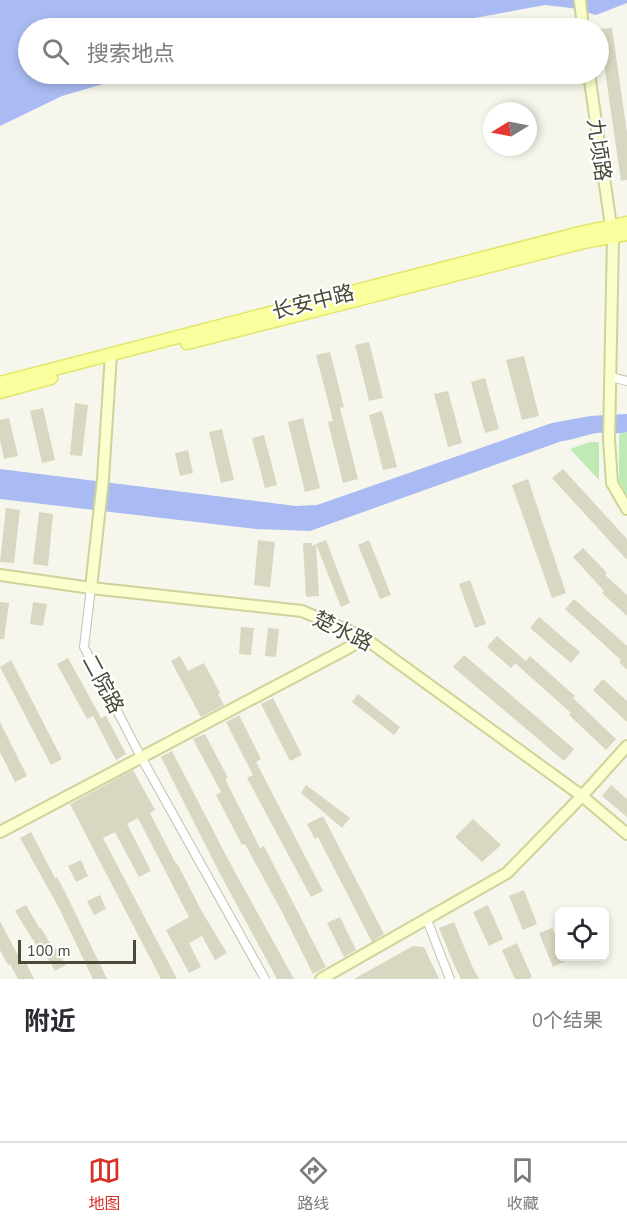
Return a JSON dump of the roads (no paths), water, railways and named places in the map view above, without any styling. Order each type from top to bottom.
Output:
[{"type":"main road","name":"长安中路","points":[[0,383],[112,358],[612,231],[627,223]]},
{"type":"main road","name":"长安中路","points":[[612,231],[627,234]]},
{"type":"main road","name":"长安中路","points":[[0,392],[112,358]]},
{"type":"street","points":[[580,0],[582,18]]},
{"type":"street","name":"九顷路","points":[[590,84],[612,231],[611,376],[608,404],[612,483],[627,509]]},
{"type":"street","name":"二院路","points":[[112,358],[103,479],[84,647],[141,757],[266,979]]},
{"type":"street","points":[[611,376],[627,381]]},
{"type":"street","name":"楚水路","points":[[0,575],[91,588],[302,611],[363,637],[582,796],[627,834]]},
{"type":"street","points":[[0,832],[350,647],[363,637]]},
{"type":"street","points":[[321,979],[507,873],[627,746]]},
{"type":"street","points":[[427,920],[450,979]]},
{"type":"water","points":[[0,0],[627,0],[627,3],[596,15],[571,8],[545,5],[474,18],[18,18],[18,84],[103,84],[62,96],[0,126]]},
{"type":"water","points":[[627,414],[627,432],[596,433],[562,441],[310,531],[256,529],[0,499],[0,469],[296,506],[317,505],[552,423],[590,416]]}]
